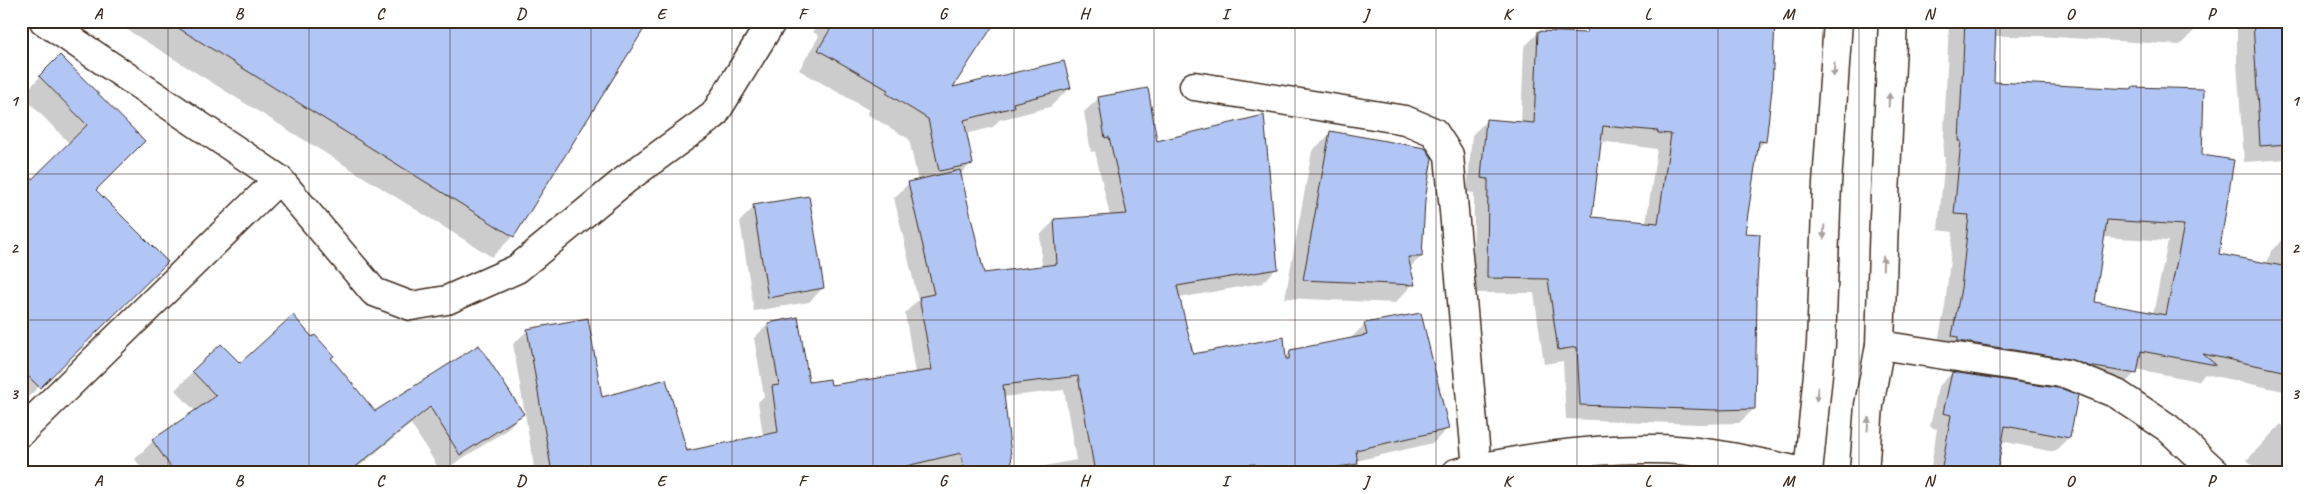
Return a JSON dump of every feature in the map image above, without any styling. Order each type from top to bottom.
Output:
[{"type":"street","points":[[44,21],[279,179],[374,292],[411,306],[447,300],[517,269],[625,180],[714,115],[772,21]]},
{"type":"street","points":[[1194,86],[1405,120],[1434,132],[1449,155],[1467,470],[1551,456],[1646,448],[1718,454],[1808,473],[1821,344],[1827,183],[1838,21]]},
{"type":"street","points":[[1864,473],[1869,404],[1880,345],[1884,208],[1894,21]]},
{"type":"street","points":[[21,432],[279,179]]},
{"type":"street","points":[[1880,345],[2067,374],[2117,394],[2168,428],[2216,473]]},
{"type":"building","points":[[167,21],[649,21],[514,237]]},
{"type":"building","points":[[835,21],[996,21],[953,87],[1064,61],[1071,88],[1013,103],[1014,107],[964,120],[973,164],[939,171],[928,119],[886,93],[888,90],[818,50]]},
{"type":"building","points":[[1588,21],[1775,21],[1772,89],[1766,142],[1759,141],[1745,233],[1760,234],[1756,299],[1755,409],[1716,410],[1580,405],[1577,347],[1558,350],[1548,279],[1487,278],[1488,179],[1481,178],[1486,119],[1534,123],[1538,31],[1587,33]],"holes":[[[1603,126],[1658,131],[1658,133],[1671,134],[1658,223],[1592,217]]]},
{"type":"building","points":[[1965,21],[1996,21],[1994,82],[2132,89],[2132,87],[2204,89],[2202,155],[2234,160],[2219,254],[2288,267],[2288,372],[2203,354],[2216,365],[2141,351],[2137,374],[2088,366],[2069,359],[1958,341],[1958,337],[1952,336],[1961,288],[1969,215],[1954,214],[1961,141],[1959,141]],"holes":[[[2107,220],[2184,225],[2166,315],[2095,302]]]},
{"type":"building","points":[[2253,21],[2288,21],[2288,144],[2260,146]]},
{"type":"building","points":[[60,55],[145,141],[96,190],[168,262],[40,388],[21,369],[21,190],[87,125],[39,76]]},
{"type":"building","points":[[1148,88],[1157,141],[1264,115],[1278,269],[1177,286],[1193,354],[1284,337],[1286,359],[1289,359],[1290,350],[1367,335],[1364,323],[1421,313],[1449,429],[1356,450],[1358,464],[1300,473],[1257,473],[1255,464],[1139,473],[1095,473],[1078,376],[1003,385],[1013,473],[964,473],[961,453],[898,468],[899,473],[615,473],[614,466],[576,473],[552,473],[527,329],[588,318],[602,397],[666,379],[687,451],[778,432],[772,386],[779,385],[768,323],[798,317],[809,382],[830,379],[831,385],[932,370],[919,297],[934,294],[908,182],[960,170],[984,273],[1057,264],[1054,219],[1127,214],[1109,137],[1105,138],[1098,97]]},
{"type":"building","points":[[1330,131],[1425,148],[1432,158],[1425,200],[1422,257],[1408,257],[1415,285],[1303,280]]},
{"type":"building","points":[[809,196],[824,288],[768,298],[753,205]]},
{"type":"building","points":[[293,315],[312,337],[315,335],[334,356],[331,358],[375,411],[479,345],[524,414],[460,455],[430,407],[348,473],[175,473],[152,440],[216,396],[192,371],[221,344],[240,363]]},
{"type":"building","points":[[1952,372],[2063,389],[2078,395],[2070,438],[2005,426],[1997,473],[1941,473],[1951,415],[1943,413]]}]
